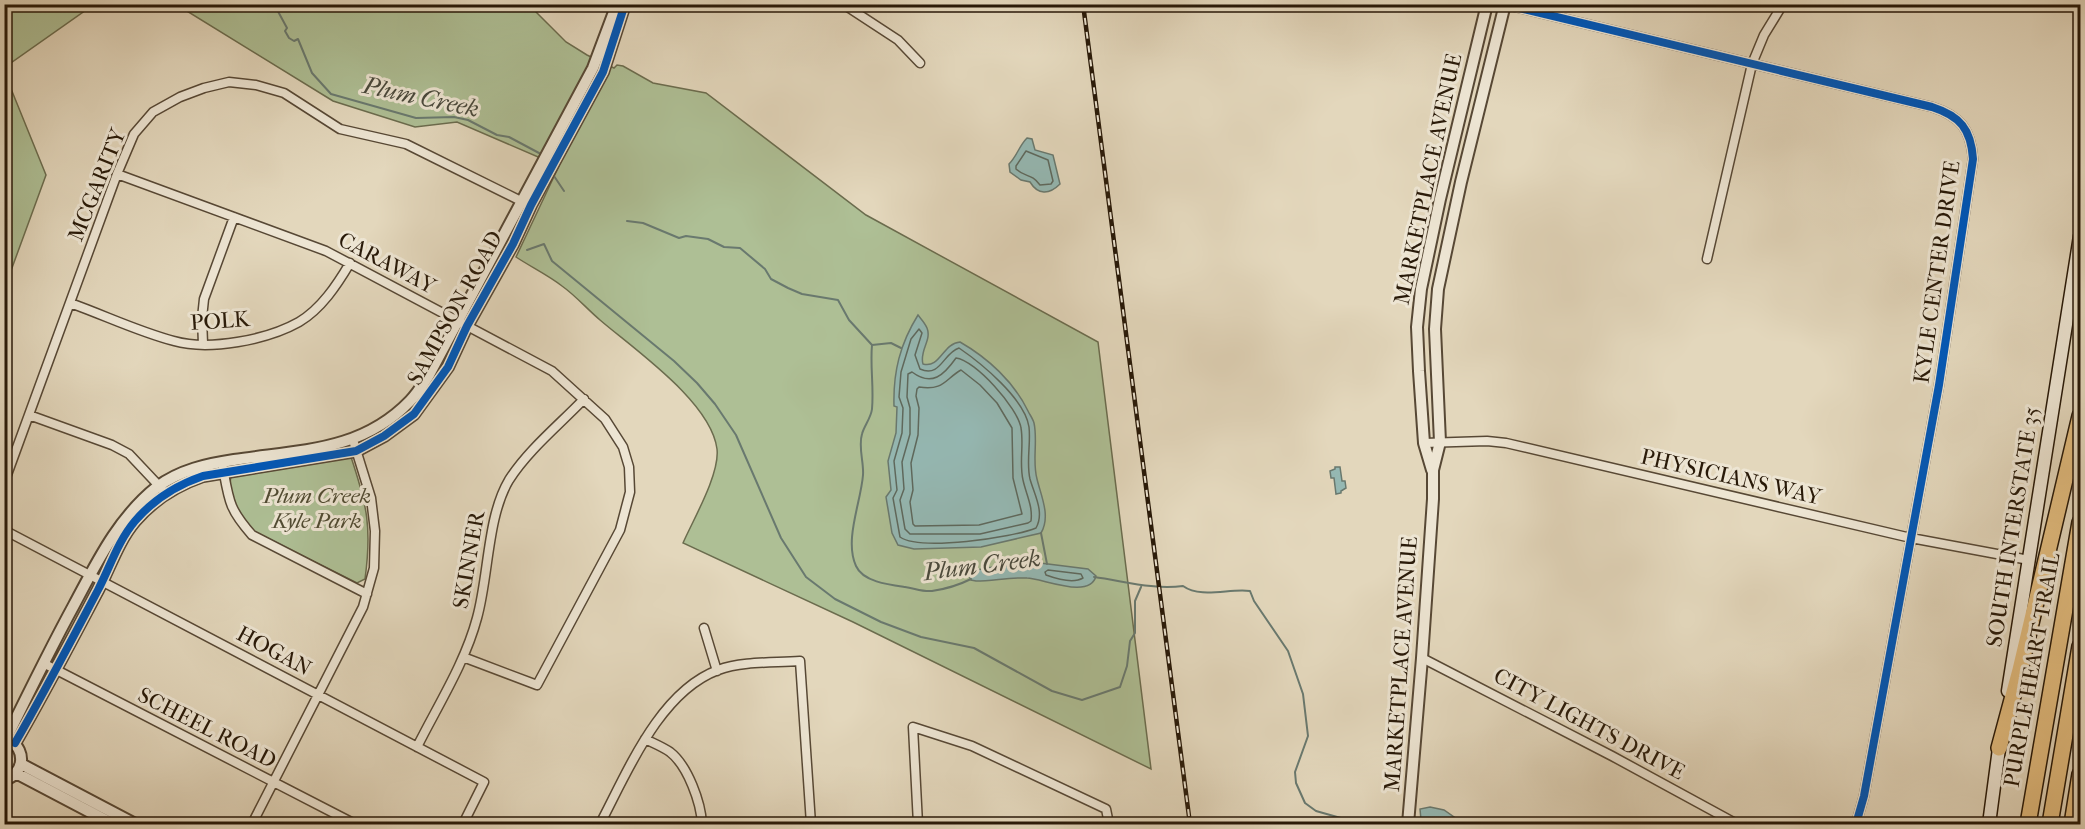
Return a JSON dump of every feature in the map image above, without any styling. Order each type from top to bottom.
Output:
[{"type":"highway","points":[[1999,748],[2020,670],[2080,416]]},
{"type":"highway","name":"PURPLE HEART TRAIL","points":[[2028,825],[2080,522]]},
{"type":"highway","name":"PURPLE HEART TRAIL","points":[[2050,825],[2080,646]]},
{"type":"highway","points":[[2072,825],[2080,774]]},
{"type":"main road","name":"SOUTH INTERSTATE 35","points":[[1989,825],[1999,748],[2080,236]]},
{"type":"street","name":"SAMPSON ROAD","points":[[8,740],[43,663],[90,575],[132,509],[195,468],[223,467],[337,445],[354,445],[390,419],[412,399],[462,323],[526,203],[593,68],[617,4]]},
{"type":"street","name":"SAMPSON ROAD","points":[[526,203],[603,72],[625,4]]},
{"type":"street","points":[[843,4],[898,40],[920,63]]},
{"type":"street","name":"MARKETPLACE AVENUE","points":[[1433,470],[1424,443],[1417,327],[1421,289],[1434,222],[1487,4]]},
{"type":"street","points":[[1707,259],[1752,64],[1764,35],[1783,4]]},
{"type":"street","name":"MARKETPLACE AVENUE","points":[[1408,825],[1422,658],[1433,470],[1440,442],[1435,329],[1438,289],[1461,182],[1504,5]]},
{"type":"street","name":"KYLE CENTER DRIVE","points":[[1504,5],[1948,113],[1968,132],[1973,159],[1939,385],[1864,796],[1856,825]]},
{"type":"street","name":"MCGARITY","points":[[4,483],[117,174],[134,134],[153,112],[180,97],[230,82],[256,85],[284,93],[340,129],[406,144],[526,203]]},
{"type":"street","name":"CARAWAY","points":[[117,174],[326,251],[350,263],[552,371],[605,419],[623,447],[629,467],[630,492],[620,530],[537,685],[463,657]]},
{"type":"street","points":[[203,344],[204,299],[234,217]]},
{"type":"street","name":"POLK","points":[[70,303],[175,342],[219,344],[262,337],[300,321],[323,302],[350,263]]},
{"type":"street","name":"SKINNER","points":[[417,747],[463,657],[481,603],[497,505],[510,480],[531,453],[584,399]]},
{"type":"street","points":[[29,415],[112,445],[129,454],[162,490]]},
{"type":"street","name":"PHYSICIANS WAY","points":[[1424,443],[1487,441],[1506,443],[1911,537],[2029,560]]},
{"type":"street","points":[[252,825],[363,607],[374,568],[375,531],[371,498],[354,445]]},
{"type":"street","points":[[223,467],[229,504],[252,535],[367,594]]},
{"type":"street","name":"SAMPSON ROAD","points":[[8,740],[56,670],[123,536],[162,490]]},
{"type":"street","name":"HOGAN","points":[[4,530],[484,782],[463,825]]},
{"type":"street","points":[[704,628],[717,671]]},
{"type":"street","name":"CITY LIGHTS DRIVE","points":[[1422,658],[1612,756],[1737,825]]},
{"type":"street","points":[[600,825],[645,739],[668,706],[691,686],[717,671],[747,664],[800,661],[811,825]]},
{"type":"street","name":"SCHEEL ROAD","points":[[43,663],[355,825]]},
{"type":"street","points":[[918,825],[913,727],[972,746],[1106,808],[1109,825]]},
{"type":"street","points":[[645,739],[671,753],[685,771],[694,789],[702,825]]},
{"type":"street","points":[[4,780],[19,769],[21,753],[8,740]]},
{"type":"street","points":[[19,769],[113,825]]},
{"type":"street","points":[[19,769],[135,825]]},
{"type":"green space","points":[[5,4],[93,4],[93,5],[5,67]]},
{"type":"green space","points":[[177,5],[529,5],[566,42],[587,55],[614,68],[617,65],[623,66],[653,83],[706,93],[866,215],[1098,342],[1151,769],[853,622],[683,543],[705,497],[714,471],[717,449],[712,431],[687,395],[651,362],[567,290],[516,257],[559,166],[457,122],[415,127],[333,101]]},
{"type":"green space","points":[[5,74],[46,175],[4,287]]},
{"type":"green space","name":"Plum Creek Kyle Park","points":[[351,457],[361,489],[368,531],[365,579],[357,583],[255,532],[244,521],[236,507],[230,484],[231,476]]},
{"type":"water","points":[[1027,138],[1032,139],[1035,150],[1053,155],[1060,184],[1048,192],[1040,191],[1030,182],[1021,180],[1010,172],[1009,164]]},
{"type":"water","points":[[918,315],[928,332],[923,364],[934,363],[949,347],[960,342],[980,355],[999,372],[1022,400],[1033,420],[1035,430],[1035,465],[1045,513],[1041,533],[981,547],[914,549],[898,545],[892,533],[886,497],[891,490],[888,461],[896,433],[897,407],[894,406],[899,359]]},
{"type":"water","points":[[1335,467],[1340,467],[1342,481],[1345,481],[1346,488],[1336,494],[1334,478],[1331,478],[1330,471]]},
{"type":"water","points":[[1040,563],[1088,569],[1096,576],[1092,583],[1075,587],[1027,578],[976,581],[971,580],[968,574],[991,568]]},
{"type":"water","points":[[1430,807],[1444,810],[1464,824],[1421,820],[1420,809]]},
{"type":"waterway","name":"Plum Creek","points":[[274,4],[287,28],[285,31],[289,38],[294,41],[298,39],[312,73],[331,94],[416,118],[454,117],[468,120],[497,135],[509,137],[539,153]]},
{"type":"waterway","name":"Plum Creek","points":[[554,176],[564,191]]},
{"type":"waterway","name":"Plum Creek","points":[[627,221],[643,223],[679,238],[686,236],[708,239],[724,247],[740,248],[765,269],[771,279],[802,294],[838,300],[849,320],[872,345],[872,409],[861,439],[862,486],[852,533],[856,566],[864,576],[878,582],[925,591],[947,588],[971,579]]},
{"type":"waterway","points":[[527,250],[544,244],[552,261],[674,361],[697,383],[715,404],[736,435],[781,538],[806,577],[835,599],[881,622],[921,637],[974,648],[1052,691],[1082,700],[1120,687],[1127,666],[1130,641],[1135,633],[1135,601],[1141,587]]},
{"type":"waterway","points":[[872,345],[891,343],[901,348]]},
{"type":"waterway","points":[[1041,533],[1047,564]]},
{"type":"waterway","name":"Plum Creek","points":[[1094,577],[1150,586],[1183,586],[1190,590],[1207,593],[1250,591],[1254,601],[1288,651],[1303,694],[1308,736],[1295,772],[1296,783],[1305,803],[1316,811],[1362,824]]},
{"type":"waterway","name":"Plum Creek","points":[[1372,824],[1405,819]]},
{"type":"railway","points":[[1083,4],[1190,824]]},
{"type":"cycle path","points":[[15,743],[98,590],[124,537],[135,521],[150,506],[175,489],[203,476],[356,451],[384,436],[414,414],[448,367],[467,326],[513,244],[531,205],[603,72],[625,4]]},
{"type":"cycle path","points":[[1503,4],[1932,107],[1957,119],[1967,132],[1973,159],[1939,385],[1864,796],[1856,824]]}]
